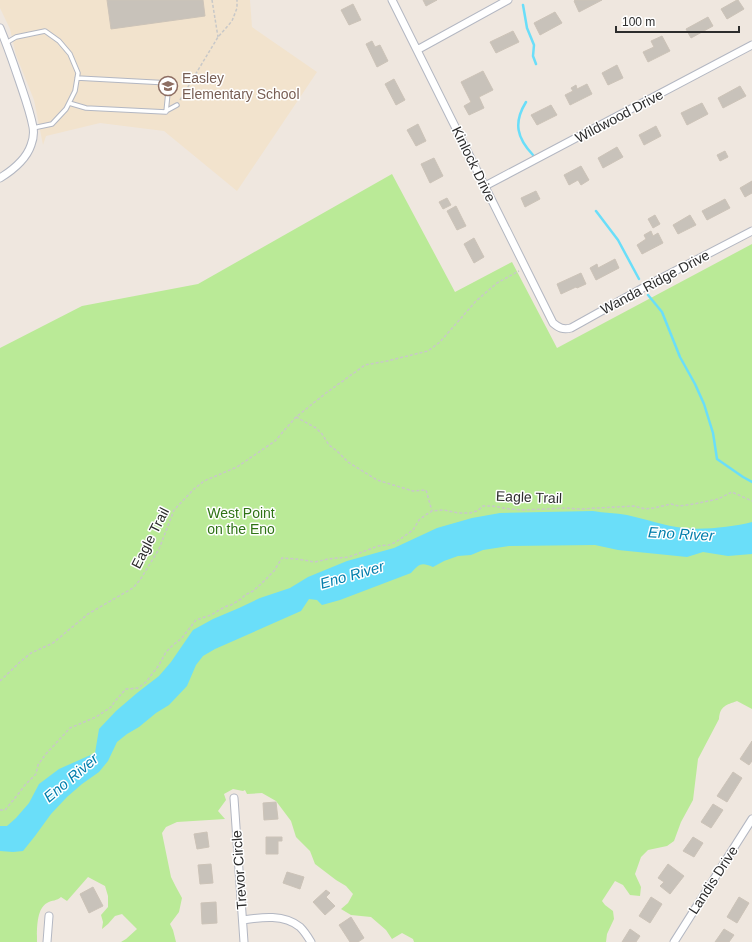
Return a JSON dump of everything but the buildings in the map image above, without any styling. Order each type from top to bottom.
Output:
[{"type":"street","name":"Kinlock Drive","points":[[392,0],[553,323],[557,327]]},
{"type":"street","points":[[417,50],[508,0]]},
{"type":"street","points":[[0,28],[26,101],[33,128],[32,141],[28,153],[17,166],[0,178]]},
{"type":"street","name":"Wildwood Drive","points":[[485,186],[752,45]]},
{"type":"street","name":"Wanda Ridge Drive","points":[[557,327],[566,329],[571,328],[752,231]]},
{"type":"street","name":"Trevor Circle","points":[[234,798],[244,942]]},
{"type":"street","name":"Landis Drive","points":[[674,942],[752,819]]},
{"type":"street","points":[[47,942],[48,916]]},
{"type":"street","points":[[243,920],[255,918],[284,919],[301,928],[311,942]]},
{"type":"lane","points":[[6,42],[16,37],[46,31],[59,41],[70,54],[78,73],[75,91],[66,110],[52,124],[33,128]]},
{"type":"lane","points":[[77,78],[169,82],[166,111]]},
{"type":"lane","points":[[69,103],[86,108],[166,112],[177,106]]},
{"type":"path","points":[[212,0],[218,37]]},
{"type":"path","points":[[177,106],[218,37],[232,21],[237,8],[237,0]]},
{"type":"path","name":"Eagle Trail","points":[[0,681],[31,653],[53,643],[88,614],[133,588],[140,580],[159,549],[174,510],[204,481],[237,467],[275,441],[296,417],[365,365],[428,351],[440,342],[476,301],[492,287],[526,268]]},
{"type":"path","points":[[0,810],[5,810],[20,793],[25,785],[36,774],[38,765],[70,728],[96,717],[110,707],[126,690],[138,688],[146,682],[159,665],[166,652],[173,644],[181,639],[196,620],[211,616],[221,609],[231,606],[246,594],[253,591],[274,571],[282,558],[316,562],[349,557],[378,546],[388,545],[396,542],[413,530],[419,520],[432,511],[426,490],[413,492],[377,480],[348,462],[329,445],[316,428],[296,417]]},
{"type":"path","name":"Eagle Trail","points":[[432,511],[444,510],[458,513],[470,513],[477,511],[483,506],[510,509],[565,508],[580,510],[634,506],[645,509],[671,504],[680,506],[694,504],[718,499],[732,492],[752,501]]},
{"type":"shaded area","name":"Easley Elementary School","points":[[0,0],[250,0],[252,27],[317,72],[237,191],[164,131],[100,123],[46,136],[43,145],[34,100],[16,55],[10,29],[0,8]]},
{"type":"green space","name":"West Point on the Eno","points":[[392,174],[455,292],[512,262],[557,348],[752,244],[752,709],[737,701],[722,709],[719,719],[698,759],[693,800],[681,822],[674,841],[667,846],[648,850],[641,857],[635,874],[641,887],[640,896],[630,895],[623,885],[615,881],[602,901],[613,911],[614,919],[607,934],[606,942],[414,942],[413,939],[402,933],[392,939],[386,930],[371,917],[351,915],[341,909],[348,903],[353,894],[346,886],[315,864],[310,851],[296,837],[291,821],[276,801],[262,793],[247,794],[245,790],[233,789],[224,794],[226,800],[218,811],[225,819],[177,822],[166,827],[162,833],[171,877],[182,898],[179,912],[170,924],[176,942],[121,942],[137,929],[122,914],[115,916],[102,929],[103,922],[101,915],[108,907],[108,896],[105,886],[88,877],[67,901],[61,897],[43,906],[38,921],[37,942],[0,942],[0,348],[82,306],[198,284]]},
{"type":"water","name":"Eno River","points":[[593,511],[627,515],[684,528],[718,528],[752,522],[752,554],[728,556],[703,552],[687,557],[618,550],[595,545],[509,546],[483,550],[471,555],[458,556],[433,567],[423,564],[411,573],[340,600],[322,605],[317,600],[309,599],[301,611],[215,649],[203,656],[196,665],[187,686],[169,705],[117,742],[108,761],[99,772],[67,797],[51,814],[23,851],[0,851],[0,826],[7,826],[16,818],[29,803],[39,784],[59,769],[95,753],[99,729],[116,711],[159,676],[171,662],[193,630],[213,619],[260,598],[290,588],[308,577],[347,561],[394,548],[437,528],[472,518],[500,513]]},
{"type":"waterway","points":[[523,5],[527,28],[534,45],[533,56],[536,64]]},
{"type":"waterway","points":[[526,102],[519,117],[518,124],[520,136],[533,155]]},
{"type":"waterway","points":[[596,211],[618,240],[639,279]]},
{"type":"waterway","points":[[648,295],[662,312],[680,357],[704,404],[713,433],[717,459],[752,482]]},
{"type":"place","name":"Easley Elementary School","points":[[168,86]]}]
